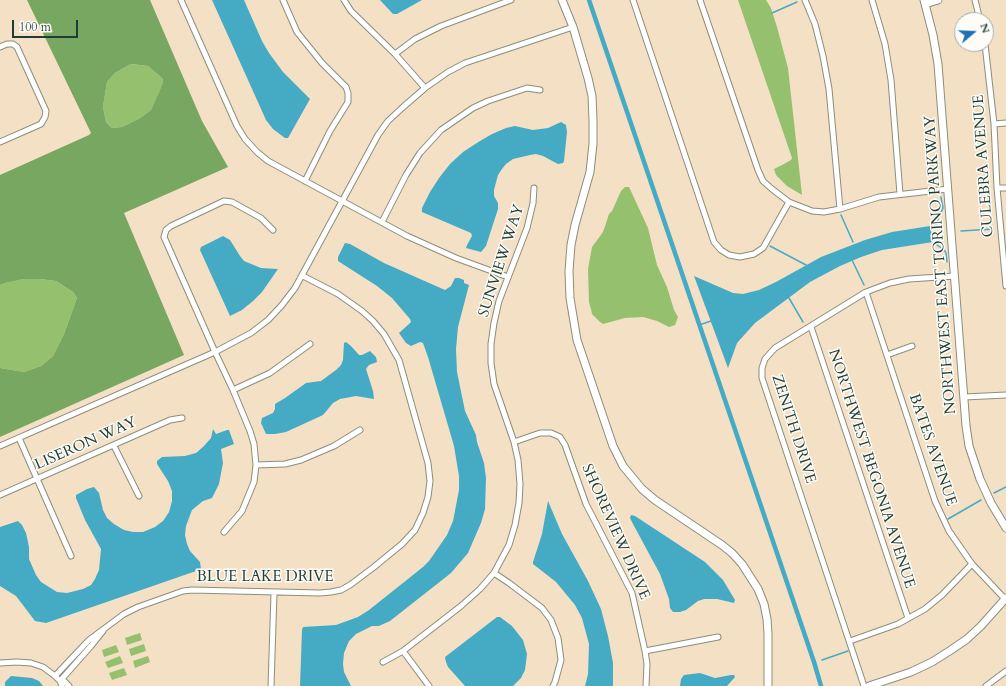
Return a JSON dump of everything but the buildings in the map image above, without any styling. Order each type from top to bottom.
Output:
[{"type":"street","points":[[181,0],[237,126],[245,139],[257,152],[268,161],[407,236],[456,258],[508,277]]},
{"type":"street","points":[[283,0],[297,32],[322,63],[346,87],[348,93],[348,102],[330,131],[304,181]]},
{"type":"street","points":[[344,0],[351,11],[395,54],[425,88]]},
{"type":"street","points":[[395,54],[416,39],[441,26],[511,0]]},
{"type":"street","points":[[562,0],[573,27],[592,96],[593,144],[590,172],[575,225],[571,245],[569,271],[570,298],[577,340],[613,446],[623,466],[646,493],[732,553],[753,580],[764,604],[767,619],[770,686]]},
{"type":"street","points":[[633,0],[714,242],[721,250],[729,255],[740,257],[754,254],[763,248],[789,202]]},
{"type":"street","points":[[700,0],[758,170],[763,181],[789,202],[812,211],[824,212],[840,209],[879,197],[948,189]]},
{"type":"street","points":[[805,0],[815,24],[824,56],[829,89],[840,209]]},
{"type":"street","points":[[872,0],[885,44],[891,80],[900,194]]},
{"type":"street","points":[[924,2],[938,0]]},
{"type":"street","points":[[975,0],[978,12]]},
{"type":"street","name":"NORTHWEST EAST TORINO PARKWAY","points":[[924,2],[933,35],[938,64],[966,426],[973,459],[983,487],[1005,525]]},
{"type":"street","points":[[0,446],[215,352],[251,332],[268,320],[286,300],[303,276],[378,135],[388,122],[425,88],[448,72],[465,63],[573,27]]},
{"type":"street","points":[[0,47],[6,44],[13,44],[17,47],[46,112],[41,124],[0,142]]},
{"type":"street","name":"CULEBRA AVENUE","points":[[986,52],[994,124],[997,188],[1006,286]]},
{"type":"street","points":[[382,222],[406,175],[420,153],[440,130],[473,108],[488,101],[527,88],[540,90]]},
{"type":"street","points":[[994,124],[1006,123]]},
{"type":"street","name":"SUNVIEW WAY","points":[[383,662],[403,652],[480,589],[494,573],[509,545],[519,504],[520,484],[518,460],[514,442],[494,384],[491,363],[491,344],[499,301],[527,228],[533,203],[534,188]]},
{"type":"street","points":[[997,188],[1006,188]]},
{"type":"street","points":[[224,532],[242,511],[254,482],[256,465],[254,444],[233,390],[164,237],[166,230],[171,226],[224,201],[232,202],[261,218],[273,230]]},
{"type":"street","name":"BLUE LAKE DRIVE","points":[[55,676],[89,640],[124,614],[138,607],[183,591],[192,590],[274,593],[331,592],[341,590],[350,585],[402,544],[415,530],[423,513],[428,497],[430,481],[428,463],[399,360],[392,346],[373,320],[338,294],[303,276]]},
{"type":"street","name":"ZENITH DRIVE","points":[[864,686],[765,388],[762,374],[763,364],[770,352],[866,292],[890,283],[909,279],[955,276]]},
{"type":"street","name":"BATES AVENUE","points":[[866,292],[935,501],[949,531],[972,564],[1006,598]]},
{"type":"street","name":"NORTHWEST BEGONIA AVENUE","points":[[811,327],[908,618]]},
{"type":"street","points":[[233,390],[270,373],[310,344]]},
{"type":"street","points":[[887,355],[912,346]]},
{"type":"street","points":[[964,397],[1006,395]]},
{"type":"street","name":"LISERON WAY","points":[[0,495],[170,420],[182,418]]},
{"type":"street","points":[[256,465],[285,464],[301,460],[334,446],[360,430]]},
{"type":"street","name":"SHOREVIEW DRIVE","points":[[514,442],[540,433],[551,433],[560,437],[565,445],[586,504],[632,593],[647,664],[646,686]]},
{"type":"street","points":[[19,438],[71,556]]},
{"type":"street","points":[[114,446],[139,496]]},
{"type":"street","points":[[850,641],[887,628],[925,609],[972,564]]},
{"type":"street","points":[[494,573],[542,608],[552,620],[558,638],[561,660],[553,686]]},
{"type":"street","points":[[271,686],[274,593]]},
{"type":"street","points":[[869,686],[911,672],[932,662],[951,650],[967,639],[981,626],[1006,598]]},
{"type":"street","name":"BLUE LAKE DRIVE","points":[[61,683],[106,627]]},
{"type":"street","points":[[645,651],[718,638]]},
{"type":"street","points":[[77,652],[82,656]]},
{"type":"street","points":[[403,652],[429,686]]},
{"type":"street","points":[[0,663],[31,663],[43,667],[55,676],[61,683],[64,681],[69,686]]},
{"type":"street","points":[[986,686],[1006,671]]},
{"type":"green space","points":[[27,0],[150,0],[202,121],[228,167],[124,213],[184,355],[0,437],[0,368],[24,372],[41,366],[53,356],[64,334],[77,298],[73,292],[56,281],[24,279],[0,285],[0,175],[91,133]],"holes":[[[131,64],[148,66],[163,79],[162,85],[151,110],[140,118],[122,127],[112,128],[106,122],[103,107],[107,82],[115,73]]]},
{"type":"green space","points":[[738,0],[766,0],[771,8],[788,68],[802,195],[787,186],[776,175],[774,169],[792,158]]},
{"type":"green space","points":[[131,64],[148,66],[163,79],[162,85],[151,110],[140,118],[122,127],[112,128],[106,122],[103,107],[107,82],[115,73]]},
{"type":"green space","points":[[625,187],[629,187],[648,228],[657,265],[678,317],[675,325],[669,327],[657,321],[643,317],[625,318],[603,324],[592,314],[589,302],[588,269],[592,247],[603,232],[609,214],[612,211],[621,191]]},
{"type":"green space","points":[[24,279],[56,281],[73,292],[77,298],[64,334],[53,356],[41,366],[24,372],[0,368],[0,285]]},
{"type":"green space","points":[[140,633],[142,640],[127,645],[125,638]]},
{"type":"green space","points":[[144,644],[146,651],[131,656],[129,649]]},
{"type":"green space","points":[[116,645],[119,652],[104,657],[102,650]]},
{"type":"green space","points":[[120,656],[123,663],[108,668],[105,662]]},
{"type":"green space","points":[[148,656],[150,662],[135,668],[133,661]]},
{"type":"green space","points":[[124,668],[127,675],[112,680],[109,673]]},
{"type":"water","points":[[212,0],[244,0],[262,41],[269,53],[283,72],[310,99],[288,138],[285,138],[273,129],[266,120]]},
{"type":"water","points":[[380,0],[422,0],[397,14],[393,14]]},
{"type":"water","points":[[561,122],[566,125],[567,132],[563,163],[558,164],[536,154],[530,155],[513,159],[506,164],[498,175],[494,196],[498,203],[498,209],[486,246],[481,252],[466,248],[472,236],[471,233],[422,212],[422,208],[430,192],[439,178],[450,164],[463,152],[492,134],[506,128],[515,126],[533,130],[548,128]]},
{"type":"water","points":[[930,226],[933,242],[882,250],[840,266],[810,282],[755,323],[737,343],[728,368],[694,276],[733,293],[743,294],[759,290],[821,257],[865,240],[892,232]]},
{"type":"water","points":[[223,236],[230,240],[244,261],[261,268],[278,269],[262,292],[253,301],[242,310],[230,316],[200,250],[201,247]]},
{"type":"water","points":[[345,243],[350,244],[384,263],[445,290],[451,286],[455,278],[464,280],[464,283],[469,285],[458,327],[456,349],[457,372],[465,411],[476,435],[484,463],[486,478],[485,509],[481,523],[468,553],[451,573],[390,621],[379,626],[372,626],[356,634],[349,641],[344,653],[343,664],[344,672],[351,686],[300,686],[303,627],[336,625],[358,617],[423,567],[447,535],[453,521],[459,490],[459,476],[454,446],[423,343],[420,342],[411,346],[406,343],[399,333],[411,322],[410,319],[392,298],[377,286],[338,261],[338,257]]},
{"type":"water","points":[[346,342],[359,355],[370,351],[376,357],[377,362],[369,365],[366,369],[374,399],[356,396],[340,399],[333,403],[323,415],[286,432],[266,434],[261,423],[262,418],[273,413],[275,404],[306,383],[321,381],[336,370],[341,365],[343,360],[344,343]]},
{"type":"water","points":[[213,429],[216,434],[229,430],[234,444],[221,449],[223,463],[219,484],[212,498],[203,501],[192,510],[186,526],[185,535],[187,544],[190,551],[200,562],[201,569],[46,623],[35,621],[16,596],[0,586],[0,527],[18,521],[26,533],[29,547],[29,559],[41,582],[57,592],[67,593],[83,589],[91,585],[99,570],[101,549],[85,520],[76,495],[94,487],[99,493],[103,510],[107,518],[124,530],[143,532],[155,527],[163,521],[169,512],[172,501],[172,491],[168,481],[157,464],[157,461],[162,457],[185,456],[196,453],[211,438]]},
{"type":"water","points":[[548,501],[562,534],[588,581],[601,609],[613,663],[613,686],[585,686],[588,674],[589,644],[582,618],[575,605],[556,582],[533,564],[542,534]]},
{"type":"water","points":[[631,515],[635,516],[705,562],[723,580],[735,600],[734,603],[717,599],[704,599],[698,601],[686,610],[673,612],[670,608],[669,599],[660,574],[630,518]]},
{"type":"water","points":[[497,617],[500,617],[512,626],[523,640],[527,654],[525,670],[521,678],[513,686],[465,686],[448,667],[445,657]]},
{"type":"water","points":[[700,673],[715,678],[731,675],[734,675],[735,677],[727,686],[680,686],[681,679],[684,675]]},
{"type":"water","points":[[11,676],[32,678],[39,681],[43,686],[5,686],[5,682]]},
{"type":"waterway","points":[[589,0],[821,686]]},
{"type":"waterway","points":[[772,13],[797,2]]},
{"type":"waterway","points":[[930,231],[935,226],[943,208],[941,197]]},
{"type":"waterway","points":[[841,215],[853,242]]},
{"type":"waterway","points":[[961,231],[993,229]]},
{"type":"waterway","points":[[932,241],[945,251],[947,262]]},
{"type":"waterway","points":[[770,246],[806,265]]},
{"type":"waterway","points":[[852,260],[864,285]]},
{"type":"waterway","points":[[789,298],[803,322]]},
{"type":"waterway","points":[[699,325],[711,321]]},
{"type":"waterway","points":[[994,493],[1006,487]]},
{"type":"waterway","points":[[948,519],[981,500]]},
{"type":"waterway","points":[[822,660],[848,651]]}]
